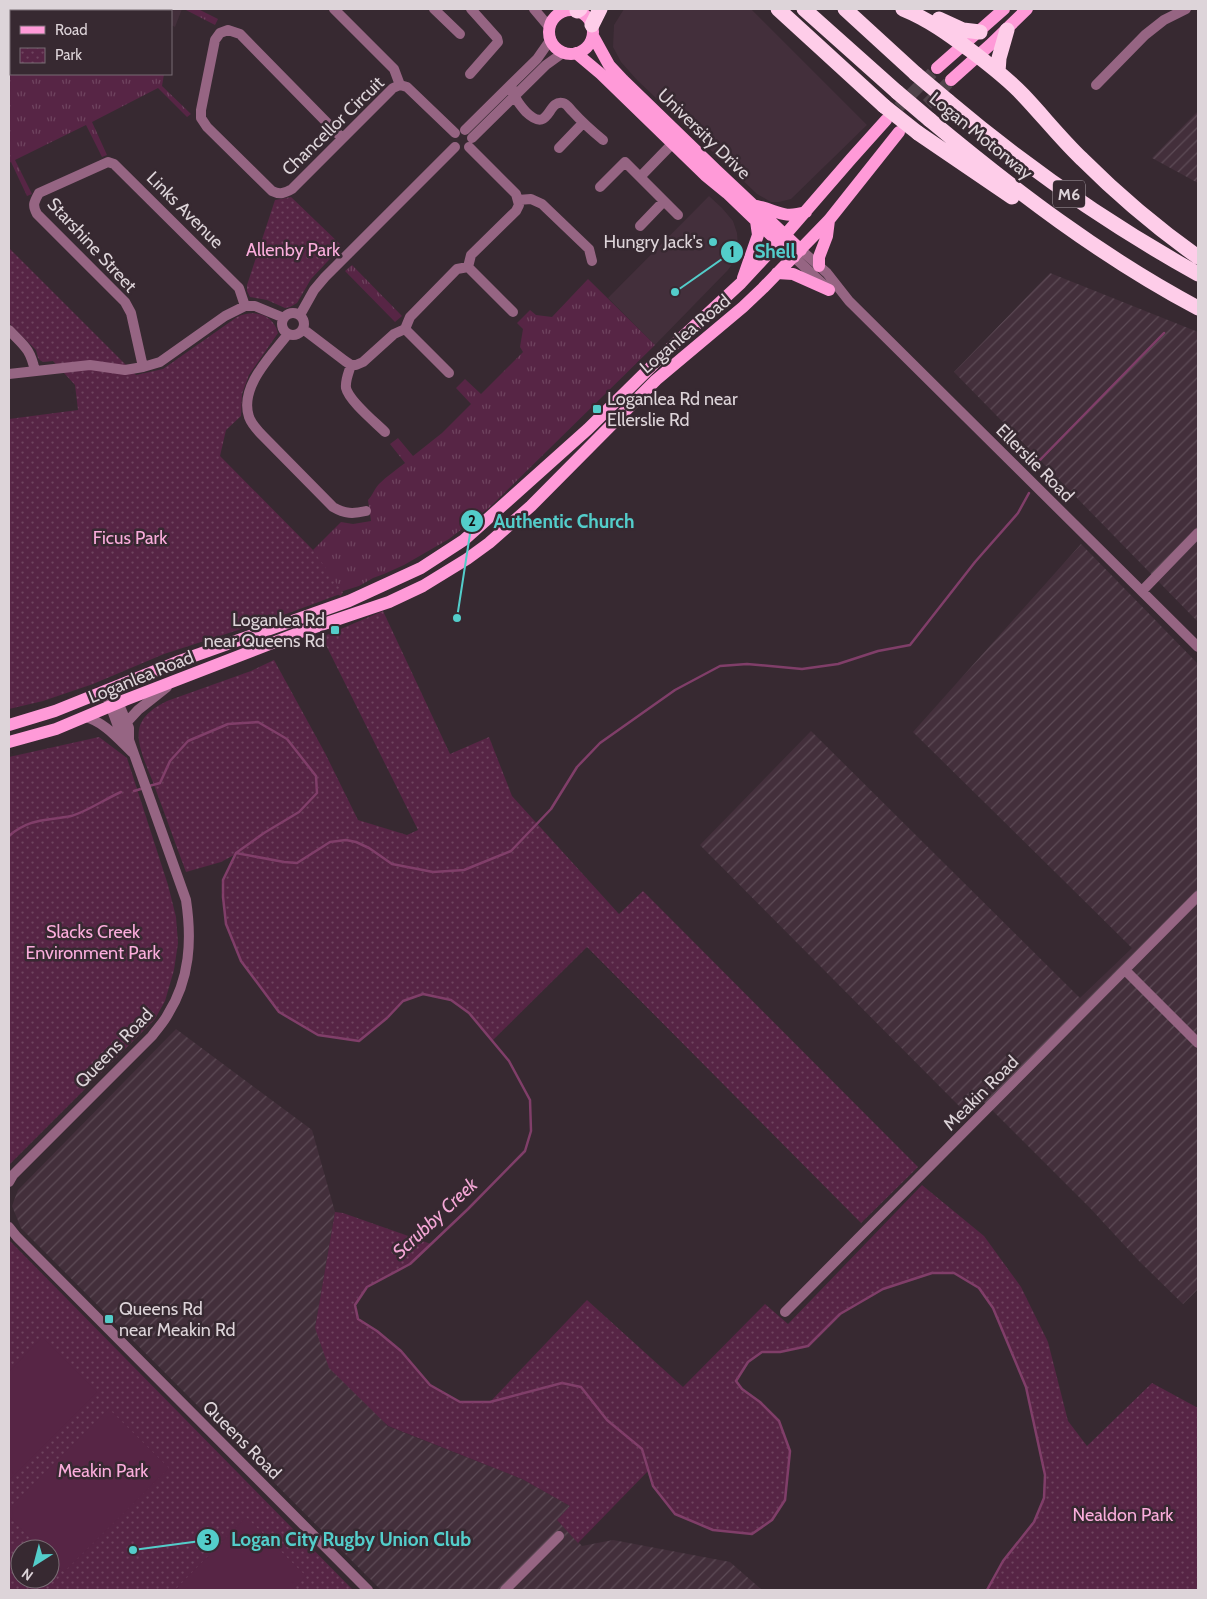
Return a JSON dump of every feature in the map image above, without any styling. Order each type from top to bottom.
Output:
[{"type":"highway","points":[[592,30],[600,9]]},
{"type":"highway","points":[[778,9],[885,113],[918,132],[1030,208],[1060,221]]},
{"type":"highway","name":"Logan Motorway","points":[[804,9],[897,92],[991,169],[1095,245],[1148,280],[1198,308]]},
{"type":"highway","name":"Logan Motorway","points":[[844,9],[948,102],[1000,144],[1056,185],[1130,234],[1198,274]]},
{"type":"highway","points":[[903,9],[925,18],[942,28],[998,72],[1023,95],[1066,143],[1108,185],[1158,228],[1198,257]]},
{"type":"highway","points":[[925,18],[936,18],[963,30],[980,32]]},
{"type":"highway","points":[[998,72],[999,58],[1007,30]]},
{"type":"main road","points":[[938,68],[1004,9]]},
{"type":"main road","points":[[951,80],[1007,30],[1027,9]]},
{"type":"main road","points":[[571,10],[584,14],[592,30],[587,47],[570,53],[559,49],[550,34],[555,17],[571,10]]},
{"type":"main road","name":"University Drive","points":[[592,30],[609,64],[622,80],[755,206],[782,239]]},
{"type":"main road","name":"University Drive","points":[[570,53],[601,74],[705,175],[797,253]]},
{"type":"main road","name":"Loganlea Road","points":[[9,725],[55,711],[192,656],[348,601],[421,568],[464,540],[588,429],[664,354],[741,283],[806,212],[885,113]]},
{"type":"main road","name":"Loganlea Road","points":[[9,742],[56,729],[306,630],[389,602],[423,586],[467,559],[510,525],[656,380],[743,308],[829,220],[899,132]]},
{"type":"main road","points":[[755,206],[786,215],[806,212]]},
{"type":"main road","points":[[741,283],[758,235],[756,220]]},
{"type":"main road","points":[[819,266],[819,257],[827,236],[829,220]]},
{"type":"main road","points":[[777,273],[793,274],[829,290]]},
{"type":"street","points":[[334,9],[394,69],[400,85],[407,87],[465,137],[516,194],[519,205],[516,211],[471,256],[468,267]]},
{"type":"street","points":[[435,9],[460,34]]},
{"type":"street","points":[[470,74],[498,42],[497,38],[471,9]]},
{"type":"street","points":[[300,315],[314,290],[325,277],[455,147],[461,150],[465,137],[537,59],[550,34],[534,9]]},
{"type":"street","points":[[1096,85],[1145,34],[1164,20],[1186,9]]},
{"type":"street","name":"Chancellor Circuit","points":[[342,138],[240,34],[228,30],[220,33],[215,40],[201,118],[272,192],[278,194],[285,193],[292,188],[393,88],[400,85]]},
{"type":"street","points":[[465,137],[546,65],[570,53]]},
{"type":"street","points":[[512,85],[513,96],[536,120],[544,117],[561,102],[603,140]]},
{"type":"street","points":[[559,148],[583,123]]},
{"type":"street","points":[[640,177],[672,144]]},
{"type":"street","name":"Links Avenue","points":[[34,202],[39,193],[108,162],[114,164],[239,288],[245,306]]},
{"type":"street","points":[[600,188],[624,162],[678,215]]},
{"type":"street","points":[[518,200],[531,199],[542,204],[588,249],[592,261]]},
{"type":"street","points":[[640,226],[664,201]]},
{"type":"street","name":"Starshine Street","points":[[34,202],[34,208],[38,214],[125,302],[131,313],[143,367]]},
{"type":"street","name":"Ellerslie Road","points":[[797,253],[827,273],[849,301],[1198,647]]},
{"type":"street","name":"Ellerslie Road","points":[[797,253],[829,290],[849,301]]},
{"type":"street","points":[[468,267],[513,312]]},
{"type":"street","points":[[303,329],[351,365],[356,365],[363,362],[394,334],[405,329],[410,317],[457,269],[468,267]]},
{"type":"street","points":[[9,374],[90,364],[126,370],[143,367],[160,362],[225,316],[245,306],[255,306],[284,318]]},
{"type":"street","points":[[293,313],[300,315],[304,323],[303,329],[298,334],[288,334],[283,328],[282,321],[286,315],[293,313]]},
{"type":"street","points":[[405,329],[449,373]]},
{"type":"street","points":[[9,330],[31,355],[34,371]]},
{"type":"street","points":[[288,334],[254,380],[249,391],[249,417],[263,436],[333,507],[352,514],[366,511]]},
{"type":"street","points":[[351,365],[346,380],[346,389],[351,398],[385,432]]},
{"type":"street","points":[[1142,591],[1198,533]]},
{"type":"street","points":[[126,723],[141,707],[174,682]]},
{"type":"street","name":"Queens Road","points":[[108,689],[120,732],[129,740]]},
{"type":"street","name":"Queens Road","points":[[9,1182],[41,1146],[152,1036],[168,1015],[186,971],[189,947],[186,900],[129,740],[129,728],[114,705]]},
{"type":"street","points":[[85,718],[93,719],[102,724],[134,754]]},
{"type":"street","name":"Meakin Road","points":[[785,1312],[1198,896]]},
{"type":"street","points":[[1125,970],[1198,1043]]},
{"type":"street","name":"Queens Road","points":[[9,1227],[368,1590]]},
{"type":"street","points":[[505,1590],[559,1536]]},
{"type":"shaded area","points":[[149,9],[182,9],[175,27],[172,26],[172,10]]},
{"type":"shaded area","points":[[624,9],[751,9],[867,125],[791,199],[771,202],[757,194],[637,80],[621,62],[613,47],[614,25]]},
{"type":"shaded area","points":[[1198,111],[1198,183],[1152,158]]},
{"type":"shaded area","points":[[709,196],[733,221],[737,233],[738,246],[735,260],[728,270],[655,345],[608,298]]},
{"type":"shaded area","points":[[1050,273],[1198,332],[1198,622],[954,372]]},
{"type":"shaded area","points":[[1081,544],[1198,664],[1198,1289],[1183,1304],[982,1100],[968,1115],[700,845],[811,731],[1080,998],[1132,948],[913,732]]},
{"type":"shaded area","points":[[176,1029],[312,1130],[335,1212],[315,1328],[387,1426],[522,1479],[570,1506],[557,1520],[582,1546],[613,1540],[730,1562],[762,1590],[381,1590],[21,1228],[12,1206],[18,1190]]},
{"type":"green space","points":[[9,9],[150,10],[10,10],[10,75],[164,75],[162,86],[191,114],[187,117],[158,88],[92,122],[107,155],[102,157],[86,125],[15,160],[32,194],[27,196],[11,162],[9,163]]},
{"type":"green space","points":[[184,9],[198,9],[218,19],[215,25]]},
{"type":"green space","name":"Allenby Park","points":[[291,197],[342,246],[311,279],[297,303],[285,308],[267,300],[250,297],[247,285],[275,200]]},
{"type":"green space","name":"Ficus Park","points":[[9,248],[136,375],[163,369],[237,317],[250,313],[262,315],[272,321],[278,333],[249,375],[242,394],[241,416],[226,430],[220,456],[313,550],[343,593],[278,617],[164,654],[93,684],[43,701],[9,709],[9,419],[78,410],[75,385],[53,361],[41,361],[36,350],[9,323]]},
{"type":"green space","points":[[352,265],[402,316],[395,322],[345,271]]},
{"type":"green space","points":[[588,279],[655,345],[490,507],[449,539],[404,565],[359,586],[343,591],[341,596],[337,594],[313,550],[341,522],[353,524],[371,521],[368,500],[379,484],[405,463],[390,444],[398,438],[413,456],[442,433],[471,404],[456,388],[465,379],[481,394],[523,352],[520,347],[523,329],[517,323],[530,310],[536,315],[552,317]]},
{"type":"green space","points":[[383,611],[450,754],[489,737],[512,796],[619,914],[643,891],[918,1167],[861,1223],[587,947],[492,1041],[469,1013],[451,1000],[423,994],[403,1001],[387,1018],[359,1041],[318,1035],[279,1012],[241,961],[226,924],[223,880],[236,854],[221,862],[186,872],[141,750],[139,743],[140,725],[149,712],[167,701],[251,671],[274,660],[325,753],[358,820],[407,835],[418,830],[322,637]]},
{"type":"green space","name":"Slacks Creek Environment Park","points":[[99,737],[127,758],[168,885],[176,917],[178,943],[174,970],[165,1001],[155,1019],[9,1165],[9,757]]},
{"type":"green space","name":"Nealdon Park","points":[[922,1185],[984,1236],[1021,1287],[1048,1342],[1068,1421],[1087,1446],[1152,1383],[1198,1408],[1198,1590],[987,1590],[1003,1561],[1034,1522],[1044,1498],[1045,1475],[1026,1387],[993,1308],[979,1288],[954,1273],[932,1273],[883,1289],[840,1314],[808,1346],[780,1352],[762,1352],[748,1362],[736,1382],[779,1421],[790,1451],[785,1500],[772,1520],[752,1534],[713,1530],[675,1514],[653,1486],[648,1471],[578,1543],[557,1520],[570,1506],[522,1479],[388,1426],[329,1368],[315,1328],[335,1212],[343,1213],[431,1244],[410,1264],[367,1287],[355,1305],[358,1320],[377,1331],[401,1351],[430,1385],[460,1402],[490,1402],[587,1300],[683,1387],[765,1304],[788,1324]]},
{"type":"green space","name":"Meakin Park","points":[[9,1240],[352,1589],[354,1590],[9,1590]]},
{"type":"green space","points":[[42,1337],[97,1392],[9,1480],[9,1372]]},
{"type":"green space","points":[[109,1409],[169,1468],[64,1572],[60,1568],[60,1539],[31,1539],[9,1516],[9,1509]]},
{"type":"green space","points":[[246,1517],[306,1576],[292,1590],[175,1590]]},
{"type":"waterway","points":[[1036,464],[1164,333]]},
{"type":"waterway","points":[[236,853],[297,863],[330,842],[346,840],[369,848],[392,864],[433,872],[464,870],[511,851],[551,809],[577,767],[600,743],[675,690],[720,666],[747,664],[802,669],[838,664],[878,651],[910,645],[975,562],[1018,513],[1029,493]]},
{"type":"waterway","name":"Scrubby Creek","points":[[149,786],[160,783],[170,761],[188,741],[228,724],[258,722],[287,739],[316,776],[317,793],[299,812],[236,853],[223,880],[226,924],[241,961],[279,1012],[318,1035],[359,1041],[387,1018],[403,1001],[423,994],[451,1000],[469,1013],[509,1061],[530,1100],[531,1131],[525,1151],[410,1264],[367,1287],[355,1305],[358,1319],[377,1331],[401,1351],[430,1385],[460,1402],[490,1402],[562,1383],[581,1387],[607,1420],[642,1449],[653,1486],[675,1514],[713,1530],[752,1534],[772,1520],[785,1500],[790,1451],[779,1421],[760,1402],[742,1389],[736,1381],[748,1362],[762,1352],[780,1352],[808,1346],[840,1314],[883,1289],[932,1273],[954,1273],[979,1288],[993,1308],[1026,1387],[1045,1475],[1044,1498],[1034,1522],[1003,1561],[987,1590]]},
{"type":"waterway","name":"Scrubby Creek","points":[[134,791],[144,788]]},
{"type":"waterway","name":"Scrubby Creek","points":[[9,836],[16,830],[31,823],[71,816],[89,809],[121,792]]},
{"type":"tunnel","points":[[886,120],[937,68]]},
{"type":"tunnel","points":[[902,130],[951,80]]},
{"type":"place","name":"Hungry Jack's","points":[[713,242]]},
{"type":"place","name":"Shell","points":[[675,292]]},
{"type":"place","name":"Loganlea Rd near Ellerslie Rd","points":[[597,409]]},
{"type":"place","name":"Authentic Church","points":[[457,618]]},
{"type":"place","name":"Loganlea Rd near Queens Rd","points":[[335,630]]},
{"type":"place","name":"Queens Rd near Meakin Rd","points":[[109,1319]]},
{"type":"place","name":"Logan City Rugby Union Club","points":[[133,1550]]}]
